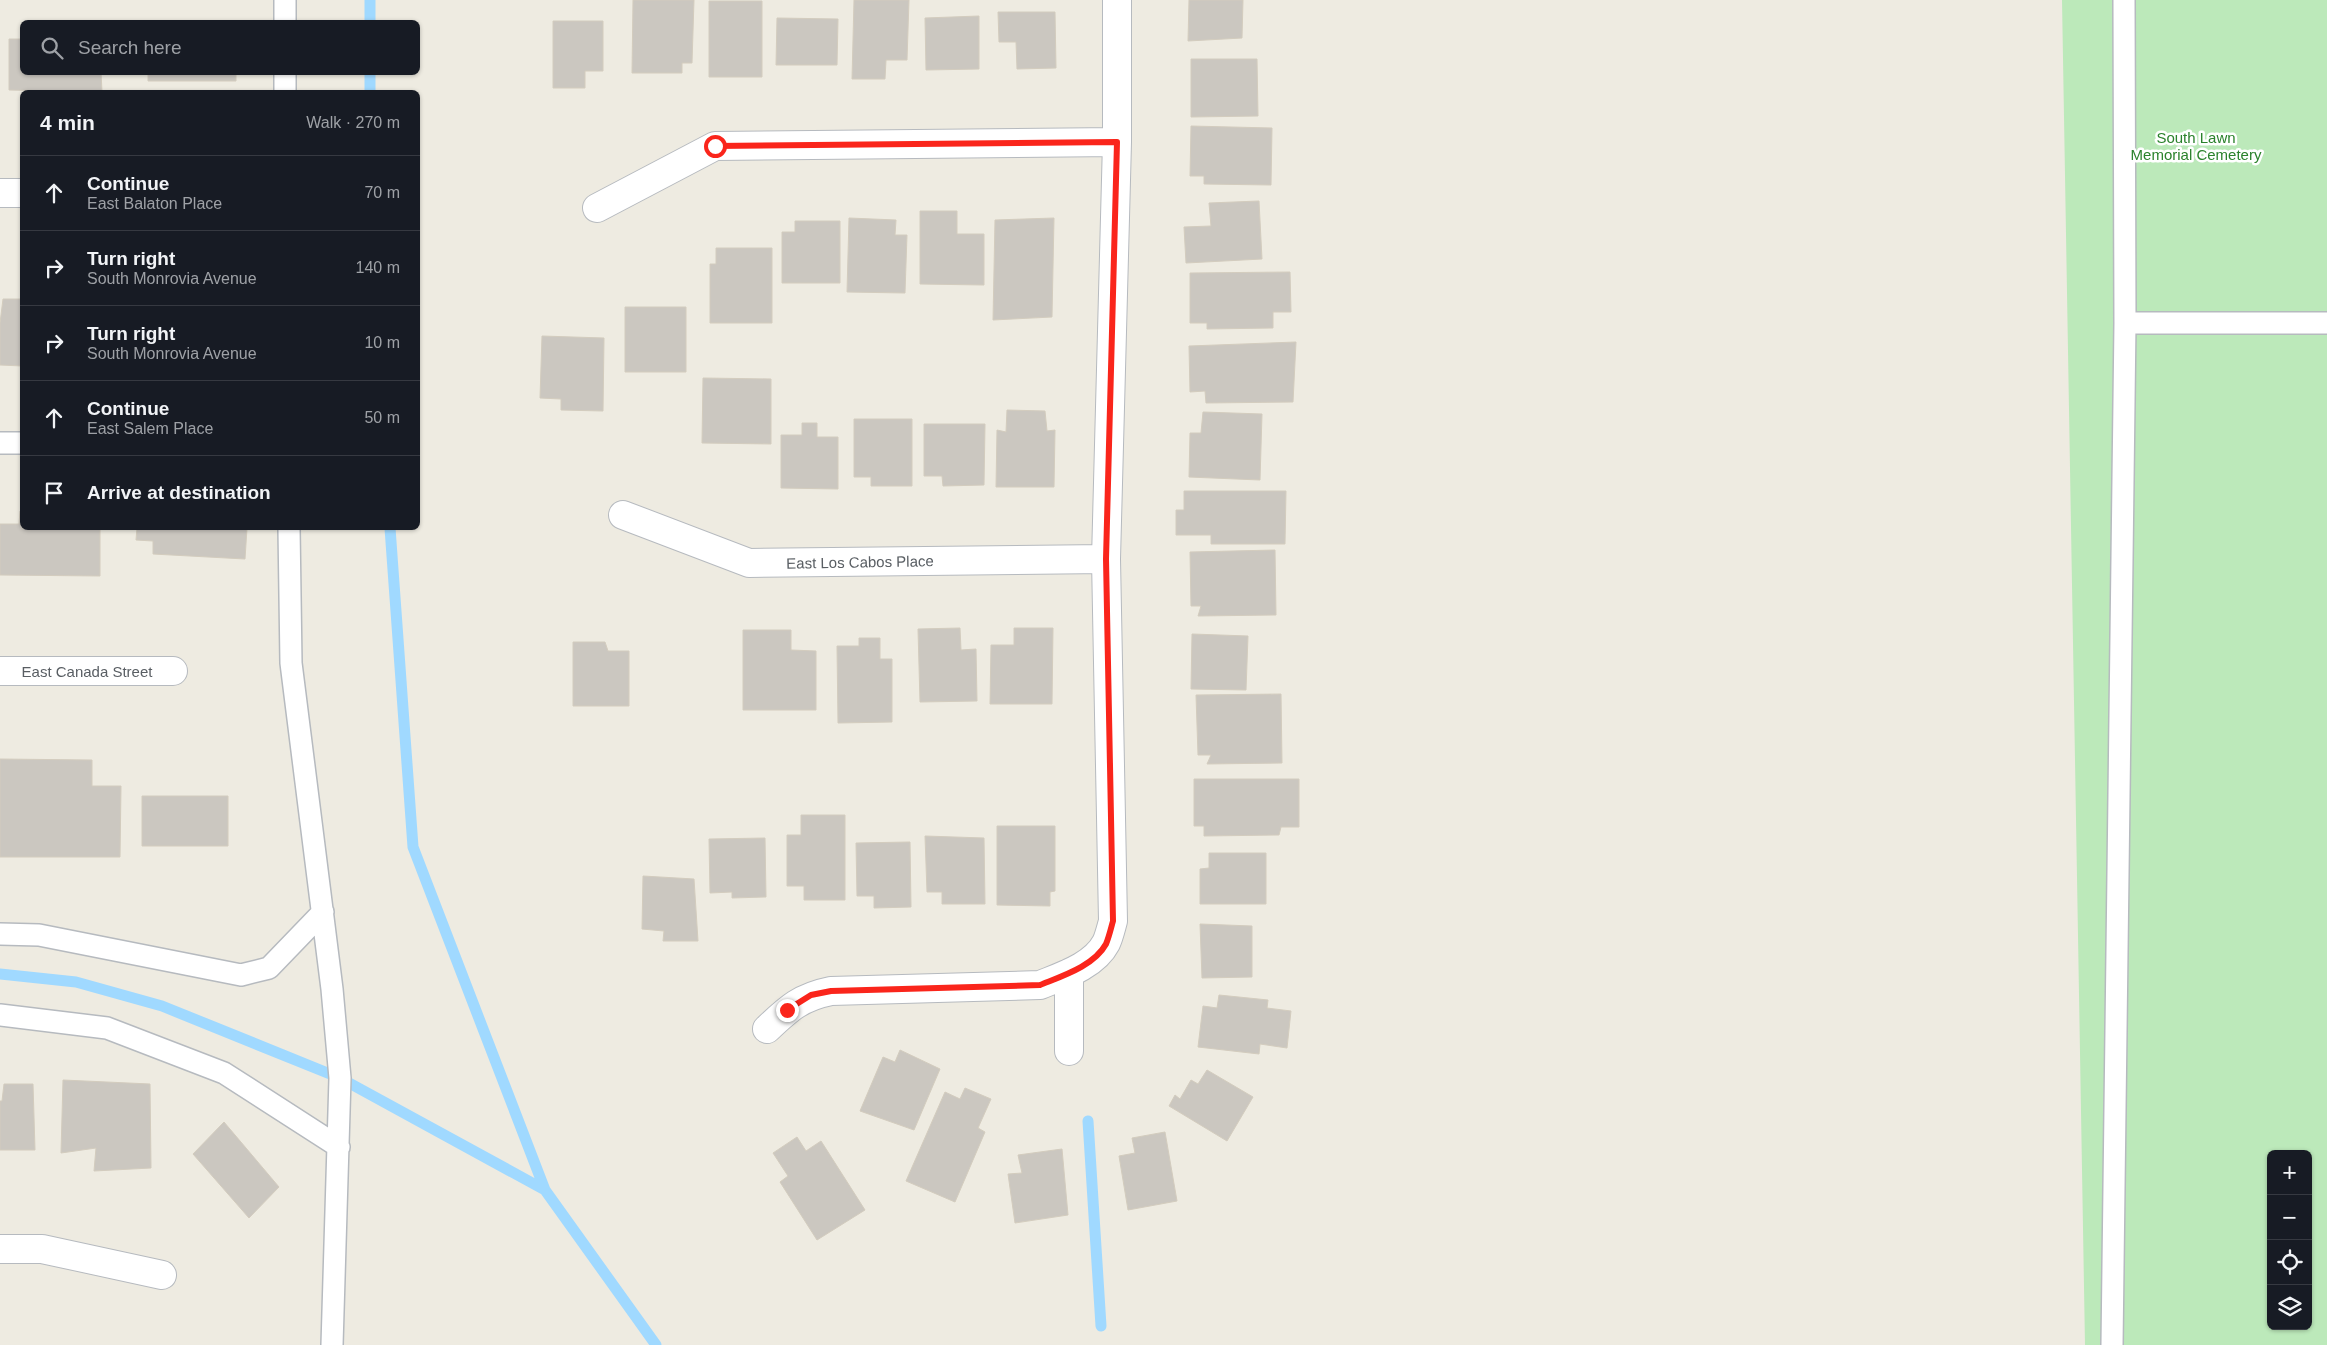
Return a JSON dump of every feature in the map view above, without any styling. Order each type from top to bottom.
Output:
[{"type":"street","points":[[767,1028],[787,1010],[811,995],[831,991],[1040,985],[1069,973],[1095,956],[1106,944],[1113,921],[1106,559],[1117,142],[1117,0]]},
{"type":"street","points":[[597,208],[715,146],[1117,142]]},
{"type":"street","points":[[0,193],[20,193]]},
{"type":"street","name":"East Los Cabos Place","points":[[623,515],[749,563],[1106,559]]},
{"type":"street","name":"East Canada Street","points":[[0,671],[173,671]]},
{"type":"street","points":[[1069,973],[1069,1051]]},
{"type":"street","points":[[0,1249],[42,1249],[162,1275]]},
{"type":"lane","points":[[285,0],[285,20]]},
{"type":"lane","points":[[2112,1345],[2125,323],[2124,0]]},
{"type":"lane","points":[[285,75],[285,90]]},
{"type":"lane","points":[[2125,323],[2327,323]]},
{"type":"lane","points":[[0,443],[20,443]]},
{"type":"lane","points":[[289,530],[291,663],[323,912],[340,1078],[332,1345]]},
{"type":"lane","points":[[0,934],[39,935],[242,975],[269,968],[323,912]]},
{"type":"lane","points":[[0,1015],[108,1028],[224,1072],[339,1147]]},
{"type":"green space","name":"South Lawn Memorial Cemetery","points":[[2062,0],[2327,0],[2327,1345],[2085,1345]]},
{"type":"building","points":[[633,0],[694,0],[692,63],[682,63],[682,73],[632,73]]},
{"type":"building","points":[[854,0],[909,0],[907,60],[886,60],[885,79],[852,79]]},
{"type":"building","points":[[1189,0],[1243,0],[1242,38],[1188,41]]},
{"type":"building","points":[[709,1],[762,1],[762,77],[709,77]]},
{"type":"building","points":[[998,12],[1055,12],[1056,68],[1017,69],[1016,42],[999,42]]},
{"type":"building","points":[[979,16],[979,69],[926,70],[925,18]]},
{"type":"building","points":[[777,18],[838,19],[837,65],[776,65]]},
{"type":"building","points":[[553,21],[603,21],[603,71],[585,71],[585,88],[553,88]]},
{"type":"building","points":[[9,39],[20,39],[20,75],[101,75],[102,90],[9,90]]},
{"type":"building","points":[[1191,59],[1257,59],[1258,116],[1191,117]]},
{"type":"building","points":[[148,75],[236,75],[236,81],[148,81]]},
{"type":"building","points":[[1191,126],[1272,128],[1271,185],[1204,184],[1204,176],[1190,176]]},
{"type":"building","points":[[1259,201],[1262,259],[1186,263],[1184,227],[1211,226],[1209,203]]},
{"type":"building","points":[[920,211],[957,211],[957,234],[984,234],[984,285],[920,284]]},
{"type":"building","points":[[849,218],[896,220],[895,235],[907,235],[905,293],[847,292]]},
{"type":"building","points":[[1054,218],[1052,317],[993,320],[995,220]]},
{"type":"building","points":[[795,221],[840,221],[840,283],[782,283],[782,232],[795,232]]},
{"type":"building","points":[[716,248],[772,248],[772,323],[710,323],[710,264],[716,264]]},
{"type":"building","points":[[1290,272],[1291,312],[1273,312],[1273,328],[1207,329],[1207,323],[1190,323],[1190,273]]},
{"type":"building","points":[[3,299],[20,299],[20,366],[0,365],[0,323]]},
{"type":"building","points":[[625,307],[686,307],[686,372],[625,372]]},
{"type":"building","points":[[542,336],[604,338],[603,411],[561,410],[561,399],[540,398]]},
{"type":"building","points":[[1296,342],[1293,402],[1206,403],[1205,391],[1190,392],[1189,346]]},
{"type":"building","points":[[703,378],[771,379],[771,444],[702,443]]},
{"type":"building","points":[[1007,410],[1045,411],[1047,431],[1055,430],[1054,487],[996,487],[997,430],[1006,432]]},
{"type":"building","points":[[1203,412],[1262,414],[1260,480],[1189,477],[1190,433],[1201,433]]},
{"type":"building","points":[[854,419],[912,419],[912,486],[871,486],[871,477],[854,477]]},
{"type":"building","points":[[802,423],[817,423],[817,437],[838,437],[838,489],[781,488],[781,435],[802,435]]},
{"type":"building","points":[[924,424],[985,424],[984,485],[943,486],[942,476],[924,476]]},
{"type":"building","points":[[1184,491],[1286,491],[1285,544],[1211,544],[1211,535],[1176,535],[1176,510],[1184,510]]},
{"type":"building","points":[[20,511],[20,530],[100,530],[100,576],[0,575],[0,524],[19,524]]},
{"type":"building","points":[[137,530],[247,530],[245,559],[153,554],[153,541],[136,540]]},
{"type":"building","points":[[1275,550],[1276,615],[1198,616],[1201,606],[1191,606],[1190,552]]},
{"type":"building","points":[[960,628],[961,650],[976,649],[977,701],[920,702],[918,629]]},
{"type":"building","points":[[1014,628],[1053,628],[1052,704],[990,704],[991,645],[1014,645]]},
{"type":"building","points":[[743,630],[791,630],[791,650],[816,651],[816,710],[743,710]]},
{"type":"building","points":[[1192,634],[1248,636],[1246,690],[1191,689]]},
{"type":"building","points":[[859,638],[880,638],[880,659],[892,659],[892,722],[838,723],[837,646],[859,646]]},
{"type":"building","points":[[573,642],[605,642],[608,651],[629,651],[629,706],[573,706]]},
{"type":"building","points":[[1281,694],[1282,763],[1207,764],[1211,755],[1198,755],[1196,695]]},
{"type":"building","points":[[0,759],[92,760],[92,786],[121,786],[120,857],[0,857]]},
{"type":"building","points":[[1194,779],[1299,779],[1299,827],[1281,827],[1279,835],[1204,836],[1204,826],[1194,826]]},
{"type":"building","points":[[142,796],[228,796],[228,846],[142,846]]},
{"type":"building","points":[[801,815],[845,815],[845,900],[804,900],[804,886],[787,886],[787,835],[801,835]]},
{"type":"building","points":[[997,826],[1055,826],[1055,891],[1050,892],[1050,906],[997,905]]},
{"type":"building","points":[[925,836],[984,838],[985,904],[942,904],[942,892],[927,892]]},
{"type":"building","points":[[765,838],[766,897],[732,898],[732,892],[710,893],[709,839]]},
{"type":"building","points":[[910,842],[911,907],[874,908],[874,896],[857,896],[856,843]]},
{"type":"building","points":[[1209,853],[1266,853],[1266,904],[1200,904],[1200,869],[1209,868]]},
{"type":"building","points":[[643,876],[694,879],[698,941],[663,941],[664,931],[642,929]]},
{"type":"building","points":[[1200,924],[1252,926],[1252,977],[1202,978]]},
{"type":"building","points":[[1219,995],[1268,1000],[1267,1008],[1291,1011],[1287,1048],[1260,1044],[1259,1054],[1198,1047],[1203,1006],[1217,1008]]},
{"type":"building","points":[[900,1050],[940,1069],[914,1130],[860,1111],[883,1057],[895,1062]]},
{"type":"building","points":[[1207,1070],[1253,1097],[1227,1141],[1169,1106],[1175,1095],[1180,1099],[1191,1080],[1198,1084]]},
{"type":"building","points":[[63,1080],[150,1084],[151,1168],[94,1171],[96,1148],[61,1153]]},
{"type":"building","points":[[4,1084],[33,1084],[35,1150],[0,1150],[0,1101],[2,1101]]},
{"type":"building","points":[[965,1088],[991,1099],[978,1128],[985,1132],[955,1202],[906,1181],[945,1092],[960,1099]]},
{"type":"building","points":[[224,1122],[279,1187],[249,1218],[193,1154]]},
{"type":"building","points":[[1165,1132],[1177,1201],[1128,1210],[1119,1156],[1135,1153],[1132,1138]]},
{"type":"building","points":[[797,1137],[806,1151],[821,1141],[865,1210],[817,1240],[780,1182],[788,1176],[773,1153]]},
{"type":"building","points":[[1062,1149],[1068,1215],[1015,1223],[1008,1174],[1022,1173],[1018,1155]]},
{"type":"waterway","points":[[370,0],[370,20]]},
{"type":"waterway","points":[[370,75],[370,90]]},
{"type":"waterway","points":[[390,530],[413,847],[545,1190],[656,1345]]},
{"type":"waterway","points":[[0,974],[76,982],[162,1006],[340,1078],[545,1190]]},
{"type":"waterway","points":[[1088,1121],[1101,1326]]},
{"type":"route","points":[[715,146],[1117,142],[1106,559],[1113,921],[1106,944],[1095,956],[1069,973],[1040,985],[831,991],[811,995],[787,1010]]}]
